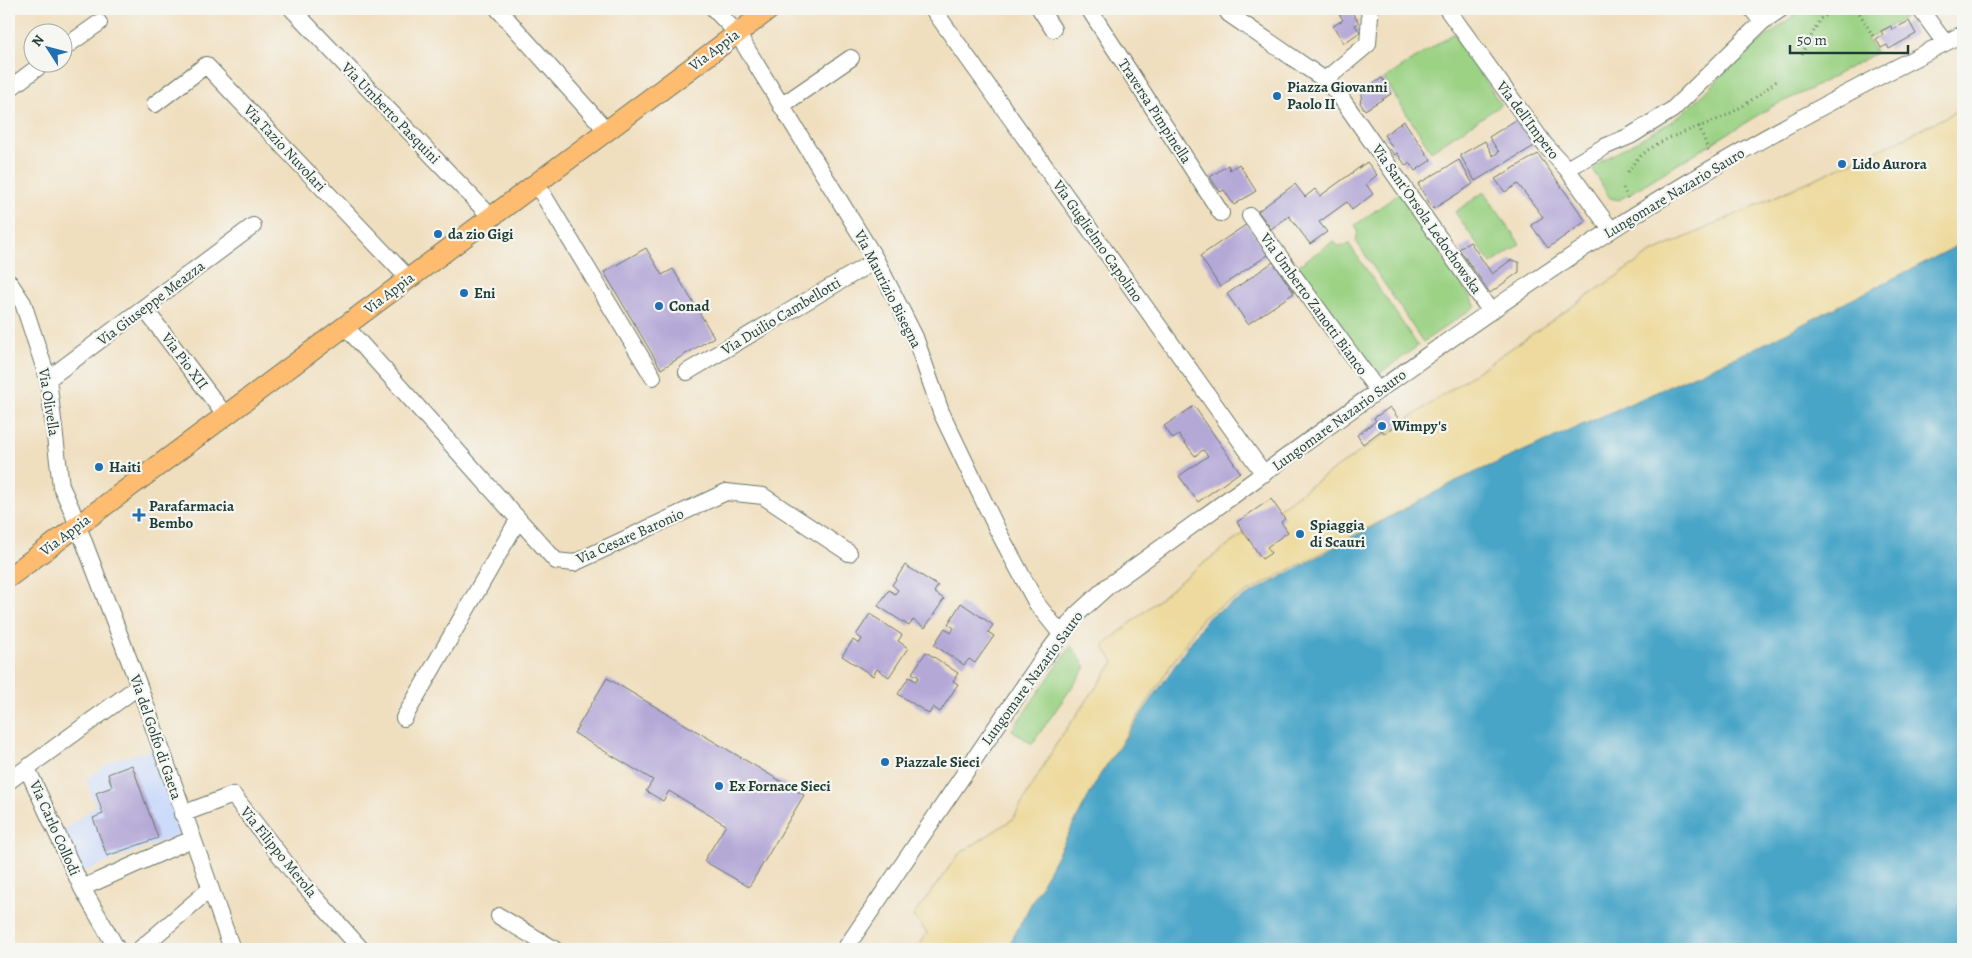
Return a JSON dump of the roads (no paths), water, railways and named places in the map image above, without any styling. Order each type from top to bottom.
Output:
[{"type":"main road","name":"Via Appia","points":[[9,576],[770,9]]},
{"type":"street","name":"Via Umberto Pasquini","points":[[292,9],[491,217]]},
{"type":"street","points":[[498,9],[606,130]]},
{"type":"street","name":"Via Maurizio Bisegna","points":[[714,9],[737,34],[876,260],[915,337],[941,412],[999,533],[1037,604],[1061,634]]},
{"type":"street","name":"Via Guglielmo Capolino","points":[[933,9],[1264,474]]},
{"type":"street","points":[[1040,9],[1053,29]]},
{"type":"street","name":"Traversa Pimpinella","points":[[1089,9],[1221,212]]},
{"type":"street","points":[[1231,10],[1325,80],[1368,44],[1370,15],[1368,9]]},
{"type":"street","name":"Via dell'Impero","points":[[1447,9],[1545,145],[1566,169],[1611,230]]},
{"type":"street","points":[[1752,9],[1762,22]]},
{"type":"street","points":[[1566,169],[1604,147],[1630,136],[1672,110],[1762,22],[1781,9]]},
{"type":"street","points":[[1920,9],[1945,43]]},
{"type":"street","points":[[72,42],[99,22]]},
{"type":"street","name":"Lungomare Nazario Sauro","points":[[845,949],[983,744],[1061,634],[1076,615],[1108,586],[1378,391],[1611,230],[1812,111],[1963,34]]},
{"type":"street","points":[[781,106],[851,58]]},
{"type":"street","name":"Via Tazio Nuvolari","points":[[155,104],[206,65],[408,278]]},
{"type":"street","points":[[9,89],[31,72]]},
{"type":"street","name":"Via Sant'Orsola Ledochowska","points":[[1325,80],[1339,95],[1362,127],[1491,312]]},
{"type":"street","points":[[536,183],[653,377]]},
{"type":"street","name":"Via Umberto Zanotti Bianco","points":[[1250,216],[1378,391]]},
{"type":"street","name":"Via Giuseppe Meazza","points":[[48,379],[253,226]]},
{"type":"street","name":"Via Duilio Cambellotti","points":[[687,372],[876,260]]},
{"type":"street","name":"Via Olivella","points":[[9,282],[23,303],[48,379],[61,486],[78,525]]},
{"type":"street","name":"Via Pio XII","points":[[144,308],[225,415]]},
{"type":"street","name":"Via Cesare Baronio","points":[[345,326],[556,561],[574,563],[726,492],[763,496],[849,553]]},
{"type":"street","points":[[404,718],[518,520]]},
{"type":"street","name":"Via del Golfo di Gaeta","points":[[78,525],[139,686],[182,814],[232,949]]},
{"type":"street","points":[[9,781],[139,686]]},
{"type":"street","name":"Via Carlo Collodi","points":[[28,768],[82,888],[117,949]]},
{"type":"street","name":"Via Filippo Merola","points":[[182,814],[233,795],[296,876],[361,949]]},
{"type":"street","points":[[82,888],[192,839]]},
{"type":"street","points":[[140,949],[210,889]]},
{"type":"street","points":[[499,916],[554,949]]},
{"type":"water","points":[[1963,243],[1963,949],[1007,949],[1100,775],[1208,617],[1456,481],[1758,347]]},
{"type":"place","name":"Piazza Giovanni Paolo II","points":[[1277,96]]},
{"type":"place","name":"Lido Aurora","points":[[1842,164]]},
{"type":"place","name":"da zio Gigi","points":[[438,234]]},
{"type":"place","name":"Eni","points":[[464,293]]},
{"type":"place","name":"Conad","points":[[659,306]]},
{"type":"place","name":"Wimpy's","points":[[1382,426]]},
{"type":"place","name":"Haiti","points":[[99,467]]},
{"type":"place","name":"Parafarmacia Bembo","points":[[139,515]]},
{"type":"place","name":"Spiaggia di Scauri","points":[[1300,534]]},
{"type":"place","name":"Piazzale Sieci","points":[[885,762]]},
{"type":"place","name":"Ex Fornace Sieci","points":[[719,786]]}]
